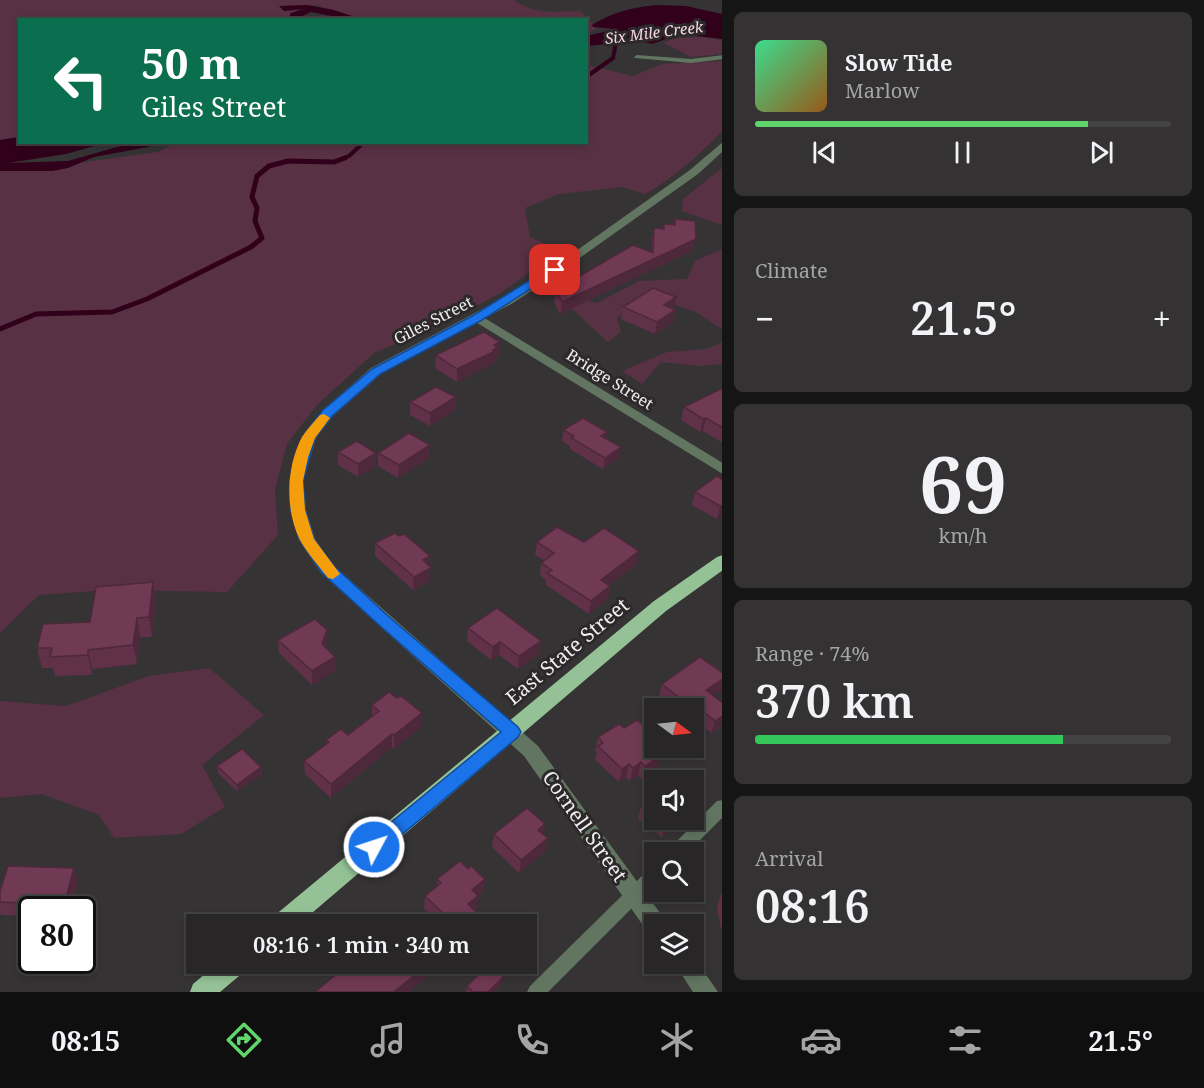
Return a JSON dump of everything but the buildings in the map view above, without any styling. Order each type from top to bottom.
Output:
[{"type":"highway","name":"East State Street","points":[[294,914],[660,606],[722,562]]},
{"type":"highway","points":[[202,992],[223,974]]},
{"type":"street","name":"Giles Street","points":[[512,732],[327,569],[307,540],[298,510],[296,481],[309,437],[328,413],[376,371],[478,318],[518,294],[648,206],[693,172],[722,145]]},
{"type":"street","name":"Bridge Street","points":[[478,318],[722,469]]},
{"type":"street","name":"Cornell Street","points":[[512,732],[531,751],[558,786],[647,914]]},
{"type":"street","points":[[693,974],[707,992]]},
{"type":"lane","points":[[637,57],[691,61],[722,57]]},
{"type":"lane","points":[[687,842],[722,808]]},
{"type":"lane","points":[[536,992],[644,885]]},
{"type":"shaded area","points":[[0,0],[514,0],[537,10],[580,11],[587,18],[358,18],[316,5],[283,6],[284,11],[301,9],[291,13],[288,18],[18,18],[18,137],[0,140]]},
{"type":"shaded area","points":[[588,19],[597,28],[588,33]]},
{"type":"shaded area","points":[[701,37],[722,40],[722,54],[691,57],[664,43],[675,38]]},
{"type":"shaded area","points":[[722,61],[722,131],[686,165],[645,194],[622,187],[559,194],[525,208],[530,237],[547,245],[555,255],[499,294],[433,328],[374,353],[316,406],[287,444],[275,490],[278,535],[227,592],[109,590],[39,595],[0,633],[0,167],[35,169],[158,152],[173,144],[588,144],[588,65],[633,76],[662,64]]},
{"type":"shaded area","points":[[722,168],[722,225],[682,211],[683,199]]},
{"type":"shaded area","points":[[722,249],[722,329],[696,312],[667,302],[626,310],[617,318],[621,332],[608,342],[562,300],[570,296],[597,303],[639,281],[687,279],[695,261]]},
{"type":"shaded area","points":[[722,342],[722,364],[700,366],[661,362],[642,384],[622,371],[667,352],[707,349]]},
{"type":"shaded area","points":[[209,668],[264,715],[202,765],[225,807],[181,834],[114,838],[99,815],[42,794],[0,798],[0,701],[66,706],[149,676]]},
{"type":"water","points":[[307,5],[334,10],[358,18],[342,18],[311,12],[298,18],[288,18],[291,13],[303,9],[284,11],[279,6]]},
{"type":"water","name":"Six Mile Creek","points":[[686,6],[722,14],[722,39],[680,34],[652,44],[627,38],[619,43],[588,46],[588,36],[615,29],[592,25],[623,11],[640,7]]},
{"type":"water","points":[[18,137],[18,144],[101,144],[66,154],[8,163],[68,161],[128,144],[155,144],[94,157],[68,168],[53,171],[0,171],[0,140]]},
{"type":"waterway","name":"Six Mile Creek","points":[[588,76],[613,58],[617,37]]},
{"type":"waterway","points":[[341,159],[349,156],[362,144]]},
{"type":"waterway","points":[[0,329],[36,314],[112,312],[147,299],[251,247],[262,238],[255,221],[257,208],[252,197],[257,176],[269,166],[288,161],[334,162],[345,158]]},
{"type":"slow traffic","points":[[324,418],[309,437],[296,481],[298,510],[307,540],[333,574]]},
{"type":"route","points":[[374,847],[512,732],[327,569],[307,540],[298,510],[296,481],[302,457],[309,437],[328,413],[376,371],[404,354],[478,318],[555,270]]}]
